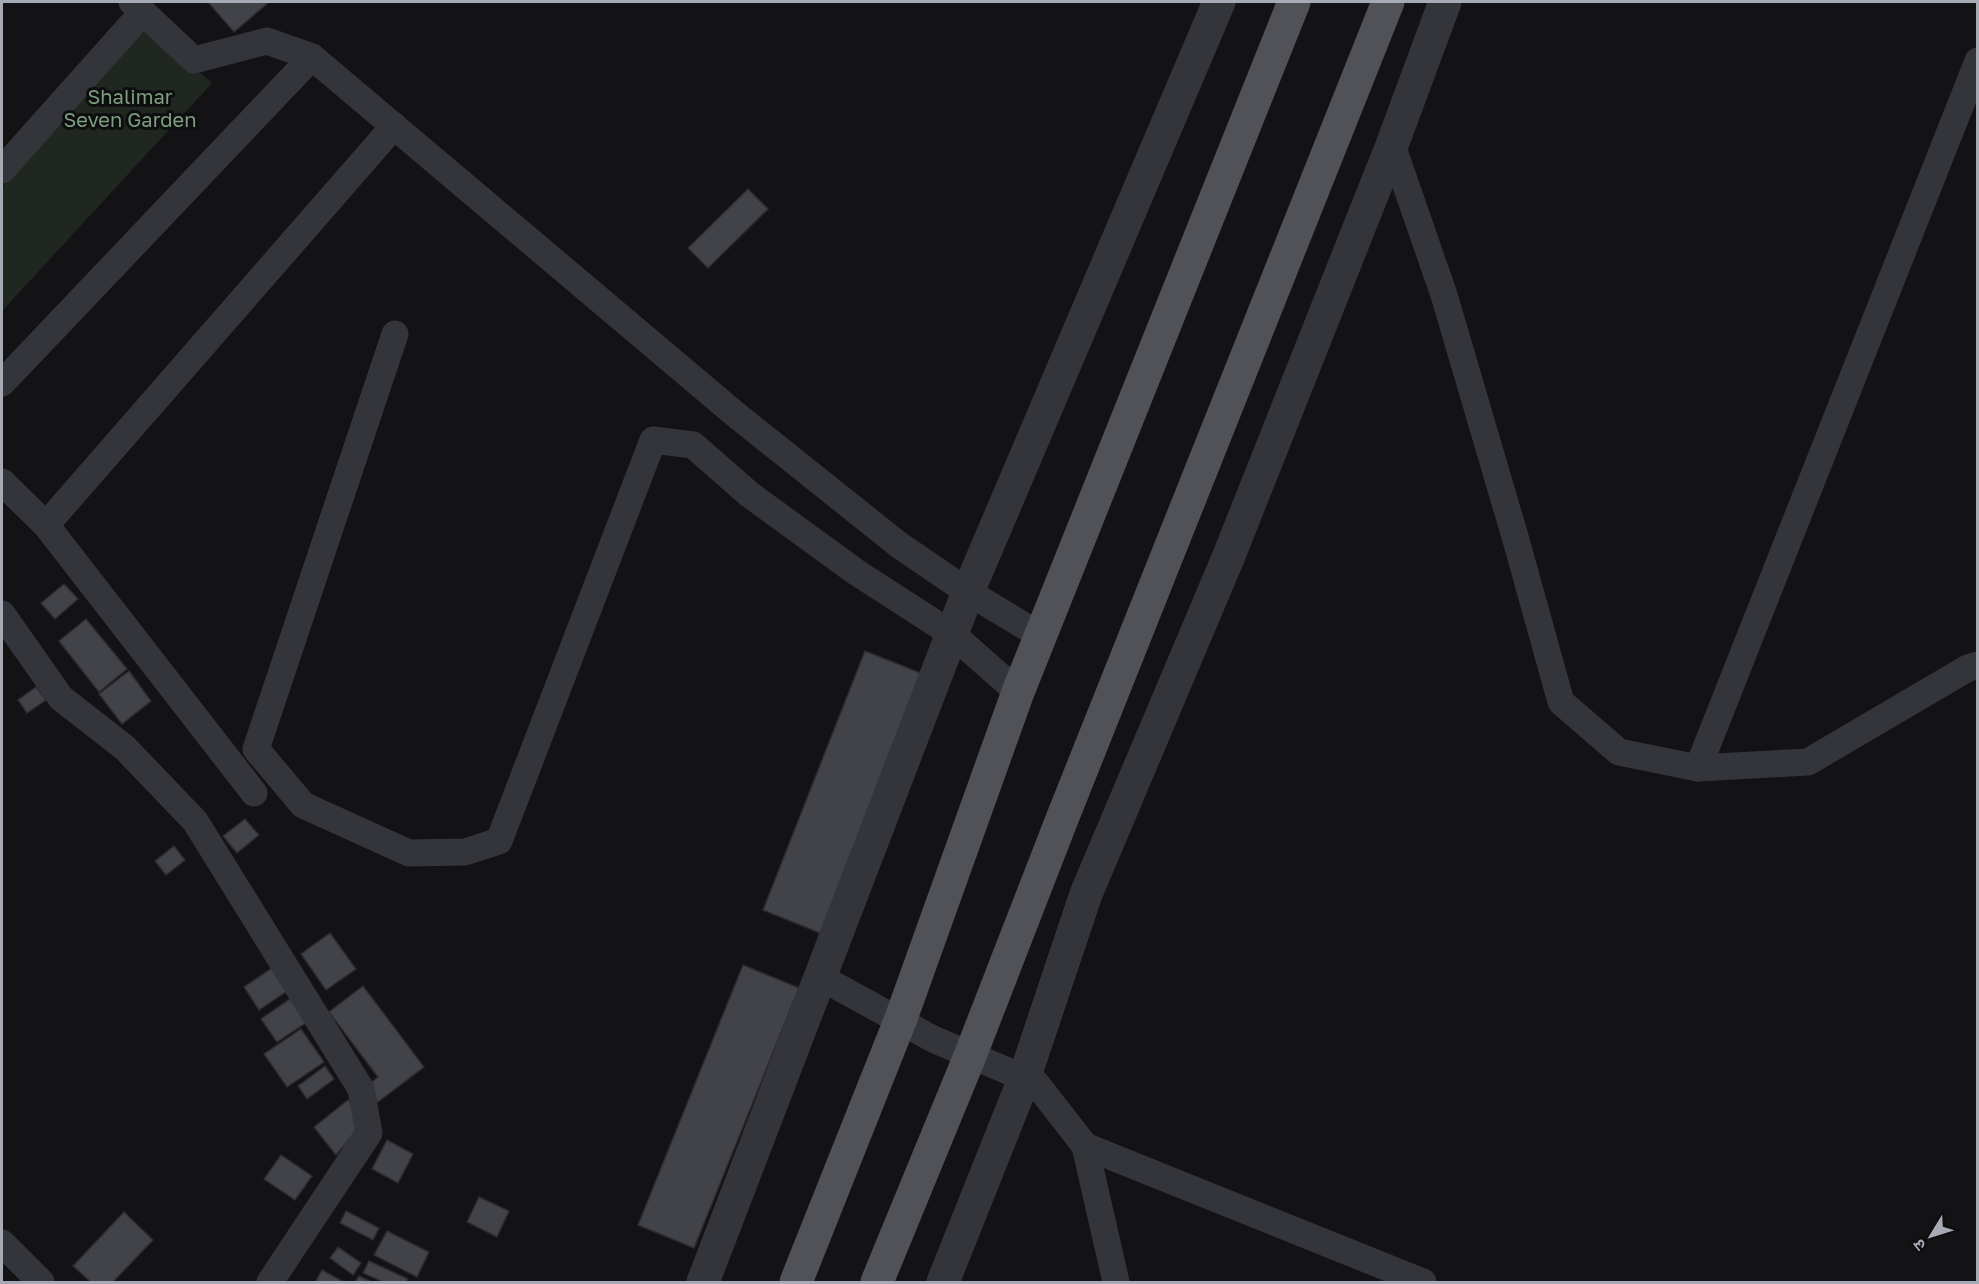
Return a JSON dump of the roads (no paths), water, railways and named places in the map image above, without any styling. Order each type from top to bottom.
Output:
[{"type":"main road","points":[[796,1282],[900,1021],[1018,692],[1294,2]]},
{"type":"main road","points":[[877,1282],[970,1056],[1062,819],[1388,2]]},
{"type":"street","points":[[703,1282],[968,592],[1220,2]]},
{"type":"street","points":[[944,1282],[1024,1079],[1086,894],[1228,558],[1392,145],[1445,2]]},
{"type":"street","points":[[2,170],[138,7],[194,60],[267,41],[312,57],[735,414],[899,545],[968,592],[1041,636]]},
{"type":"street","points":[[2,384],[312,57]]},
{"type":"street","points":[[1698,768],[1977,61]]},
{"type":"street","points":[[46,525],[394,126]]},
{"type":"street","points":[[1392,145],[1444,295],[1561,702],[1618,752],[1698,768],[1808,762],[1968,668],[1977,665]]},
{"type":"street","points":[[395,334],[256,749],[303,805],[409,853],[465,852],[500,841],[653,440],[693,445],[758,500],[856,572],[952,634],[1018,692]]},
{"type":"street","points":[[2,482],[46,525],[254,793]]},
{"type":"street","points":[[2,614],[61,698],[125,748],[195,821],[361,1089],[369,1133],[270,1282]]},
{"type":"street","points":[[820,977],[970,1056],[1036,1083],[1085,1146],[1116,1282]]},
{"type":"street","points":[[1085,1146],[1423,1282]]},
{"type":"street","points":[[2,1243],[41,1282]]},
{"type":"park label","name":"Shalimar Seven Garden","points":[[130,108]]}]
